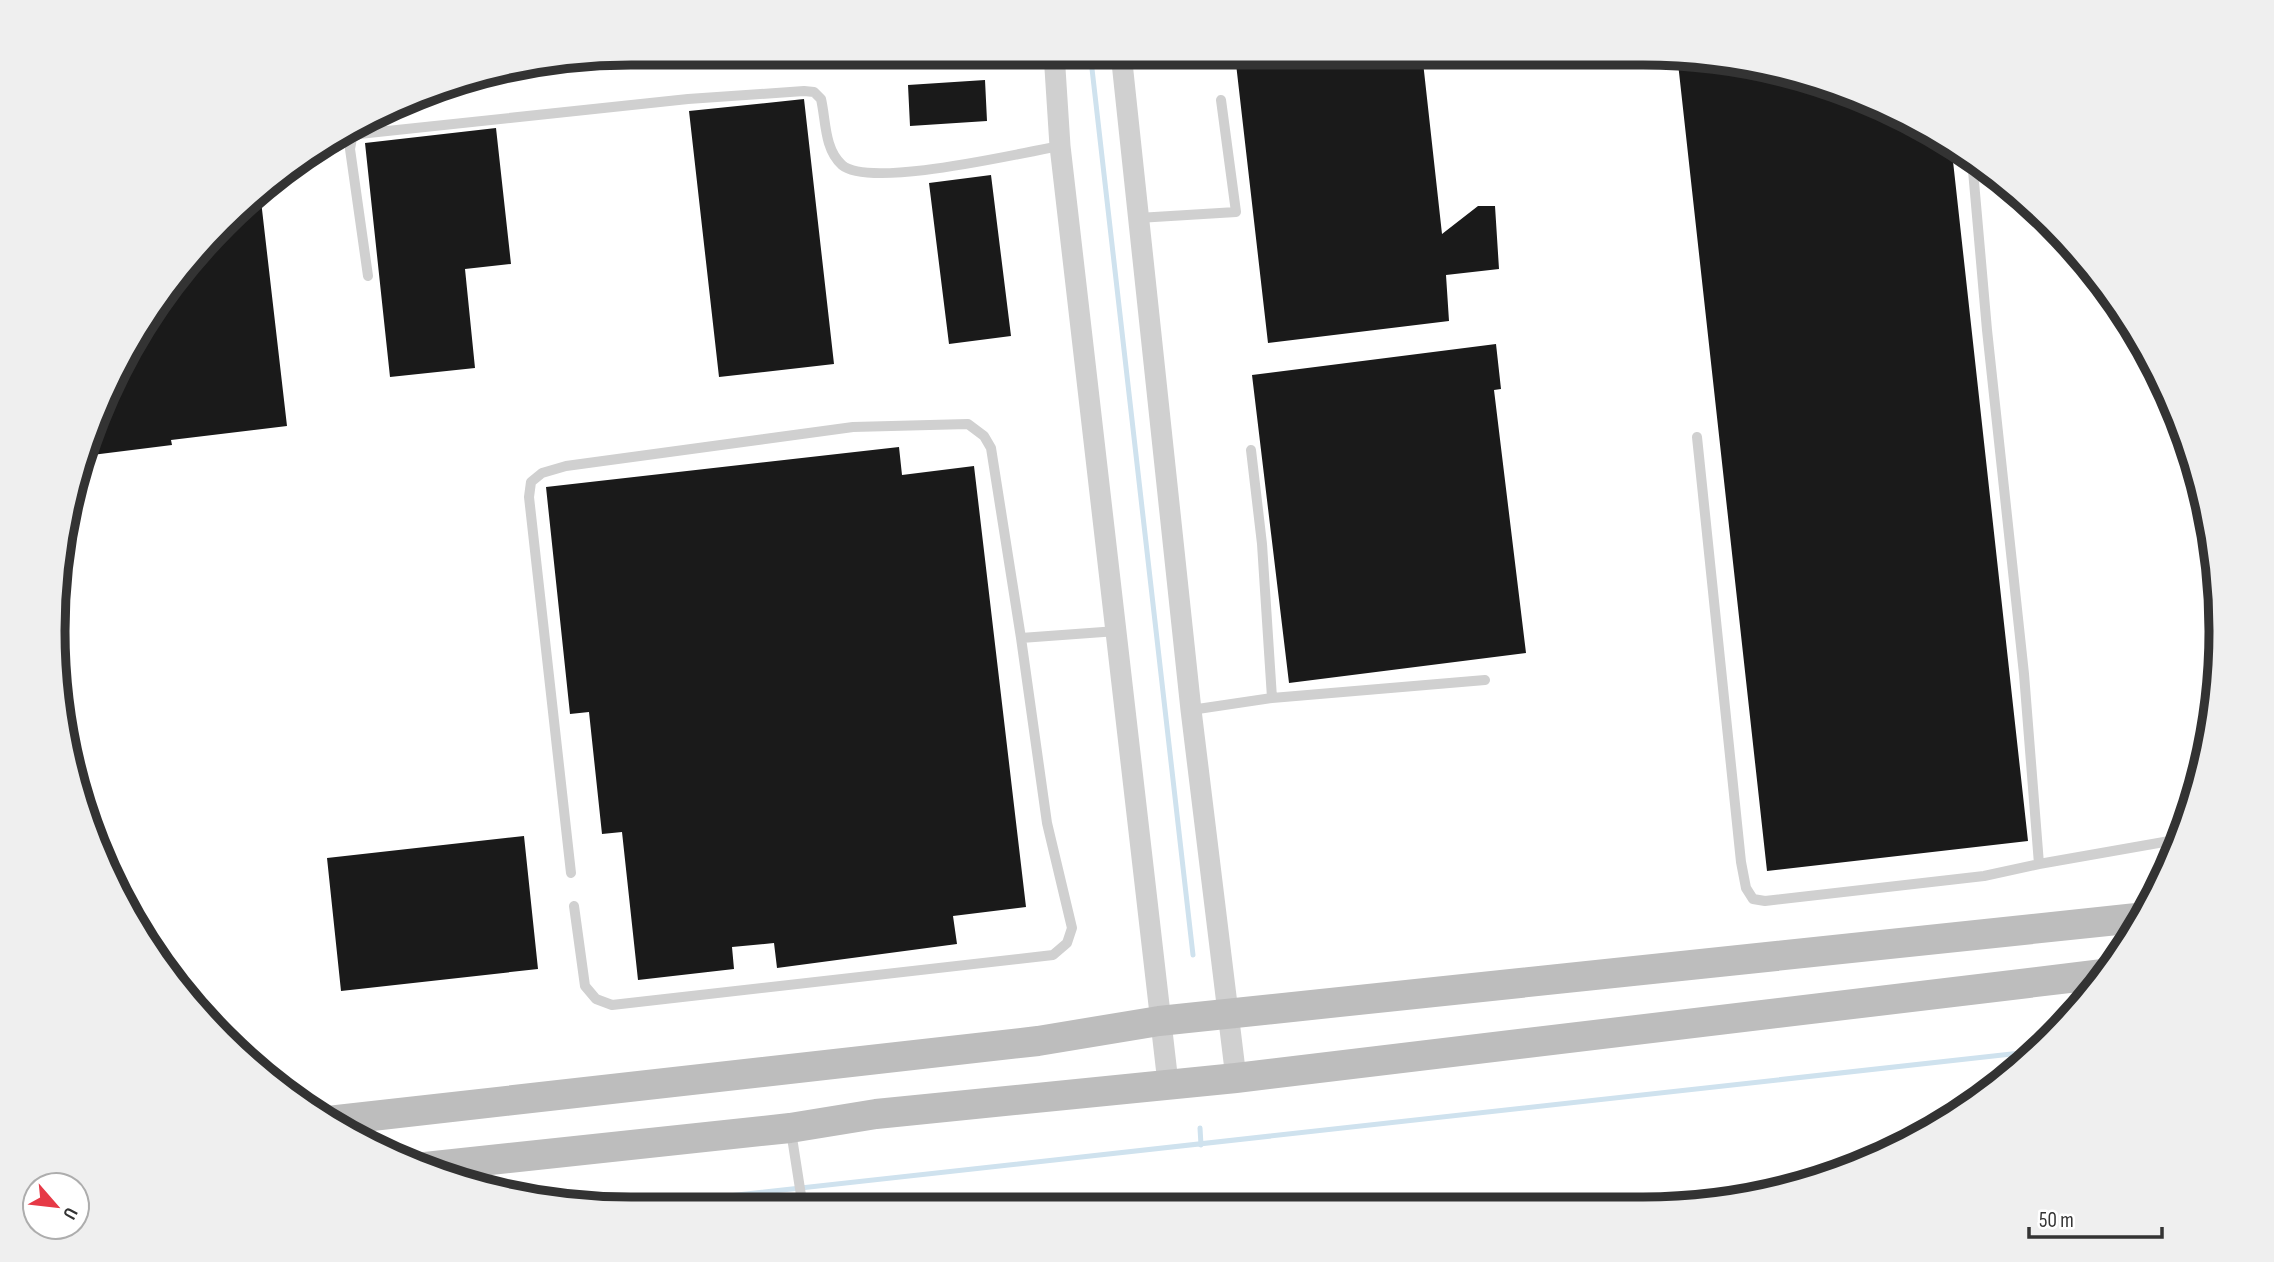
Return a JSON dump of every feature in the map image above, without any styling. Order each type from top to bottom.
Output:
[{"type":"street","points":[[1055,65],[1060,146],[1168,1083]]},
{"type":"street","points":[[1122,65],[1191,710],[1236,1078]]},
{"type":"street","points":[[345,1119],[1038,1041],[1159,1021],[1230,1016],[2130,919]]},
{"type":"street","points":[[445,1165],[793,1139],[876,1114],[1236,1078],[2093,975]]},
{"type":"lane","points":[[361,134],[688,99],[804,91],[814,92],[821,99],[828,142],[841,164],[855,172],[908,172],[1060,146]]},
{"type":"lane","points":[[1138,218],[1236,212],[1221,100]]},
{"type":"lane","points":[[352,139],[350,149],[368,276]]},
{"type":"lane","points":[[1973,171],[1987,330],[2024,674],[2039,864]]},
{"type":"lane","points":[[571,873],[529,497],[531,482],[542,473],[579,464],[853,427],[968,424],[984,436],[991,448],[1047,823],[1072,928],[1067,943],[1053,955],[612,1005],[596,999],[585,986],[574,906]]},
{"type":"lane","points":[[1697,437],[1741,862],[1746,888],[1752,899],[1765,901],[1984,876],[2169,841]]},
{"type":"lane","points":[[1251,450],[1262,544],[1272,698]]},
{"type":"lane","points":[[1021,638],[1117,631]]},
{"type":"lane","points":[[1191,710],[1272,698],[1485,680]]},
{"type":"lane","points":[[793,1139],[801,1197]]},
{"type":"building","points":[[1236,65],[1423,65],[1442,234],[1478,206],[1495,206],[1499,269],[1446,275],[1449,321],[1268,343]]},
{"type":"building","points":[[1678,66],[1753,76],[1825,95],[1893,123],[1953,157],[2028,841],[1767,871]]},
{"type":"building","points":[[985,80],[987,121],[910,126],[908,85]]},
{"type":"building","points":[[804,99],[834,364],[719,377],[689,111]]},
{"type":"building","points":[[496,128],[511,264],[465,269],[475,368],[390,377],[365,143]]},
{"type":"building","points":[[991,175],[1011,336],[949,344],[929,183]]},
{"type":"building","points":[[261,202],[287,426],[171,440],[172,445],[93,455],[123,381],[160,316],[205,258]]},
{"type":"building","points":[[1496,344],[1501,389],[1494,390],[1526,653],[1289,683],[1252,375]]},
{"type":"building","points":[[899,447],[902,475],[974,466],[1026,907],[953,916],[957,944],[777,968],[774,943],[732,947],[734,969],[638,980],[622,832],[602,834],[589,712],[570,714],[546,487]]},
{"type":"building","points":[[524,836],[538,969],[341,991],[327,858]]},
{"type":"waterway","points":[[1092,65],[1193,955]]},
{"type":"waterway","points":[[719,1197],[2020,1053]]},
{"type":"waterway","points":[[1200,1128],[1201,1145]]}]
